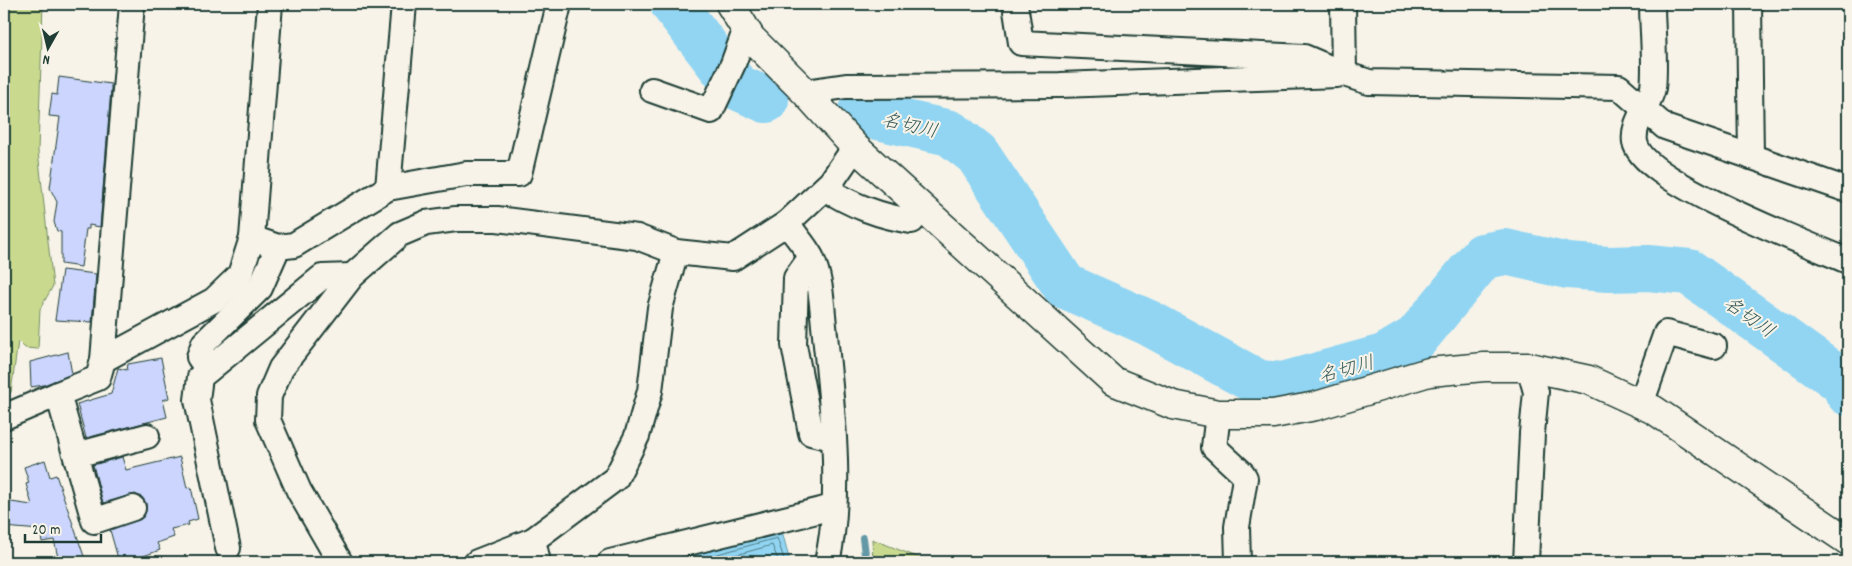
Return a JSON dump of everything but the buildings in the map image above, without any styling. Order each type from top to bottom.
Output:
[{"type":"street","points":[[4,417],[98,378],[103,360],[132,4]]},
{"type":"street","points":[[103,360],[214,300],[240,275],[252,238],[270,4]]},
{"type":"street","points":[[388,188],[404,4]]},
{"type":"street","points":[[252,238],[278,248],[294,246],[388,188],[466,174],[518,174],[559,4]]},
{"type":"street","points":[[730,4],[746,31],[855,147],[1113,381],[1173,405],[1218,414],[1273,414],[1316,406],[1429,372],[1484,367],[1529,366],[1590,380],[1654,410],[1848,541]]},
{"type":"street","points":[[1015,4],[1021,43],[1304,57],[1344,74],[1369,82],[1619,87],[1665,127],[1848,190]]},
{"type":"street","points":[[1343,4],[1344,74]]},
{"type":"street","points":[[1652,4],[1653,89],[1643,108],[1635,141],[1638,149],[1653,166],[1694,192],[1848,261]]},
{"type":"street","points":[[1749,4],[1751,157]]},
{"type":"street","points":[[652,90],[711,111],[746,31]]},
{"type":"street","points":[[805,92],[846,86],[1060,85],[1344,74]]},
{"type":"street","points":[[340,562],[299,491],[268,420],[269,396],[281,368],[352,276],[400,234],[426,223],[456,219],[498,219],[637,237],[676,252],[733,258],[786,223],[825,188],[855,147]]},
{"type":"street","points":[[825,188],[849,202],[912,221]]},
{"type":"street","points":[[786,223],[811,258],[820,290],[833,438],[832,544],[827,562]]},
{"type":"street","points":[[208,370],[199,356],[204,343],[260,288],[278,248]]},
{"type":"street","points":[[477,562],[536,551],[616,478],[637,436],[650,391],[660,308],[676,252]]},
{"type":"street","points":[[811,258],[796,278],[794,345],[811,433],[833,438]]},
{"type":"street","points":[[228,548],[197,400],[200,377],[322,277],[352,276]]},
{"type":"street","points":[[1641,404],[1666,333],[1714,346]]},
{"type":"street","points":[[1526,562],[1532,433],[1536,392],[1529,366]]},
{"type":"street","points":[[58,394],[94,521],[133,508]]},
{"type":"street","points":[[1218,414],[1214,447],[1245,478],[1237,527],[1238,562]]},
{"type":"street","points":[[76,455],[147,436]]},
{"type":"street","points":[[610,562],[833,507]]},
{"type":"green space","points":[[4,4],[43,4],[38,151],[53,286],[40,309],[38,349],[25,348],[18,341],[11,392],[4,399]]},
{"type":"green space","points":[[872,539],[922,559],[922,562],[873,562]]},
{"type":"water","points":[[782,531],[790,562],[669,562]]},
{"type":"waterway","name":"名切川","points":[[673,4],[737,87],[766,100]]},
{"type":"waterway","name":"名切川","points":[[860,113],[950,133],[977,154],[1065,286],[1149,323],[1259,383],[1283,385],[1384,357],[1416,338],[1483,256],[1505,252],[1568,266],[1608,269],[1648,268],[1689,272],[1843,382],[1848,393]]},
{"type":"waterway","points":[[863,538],[866,562]]}]
